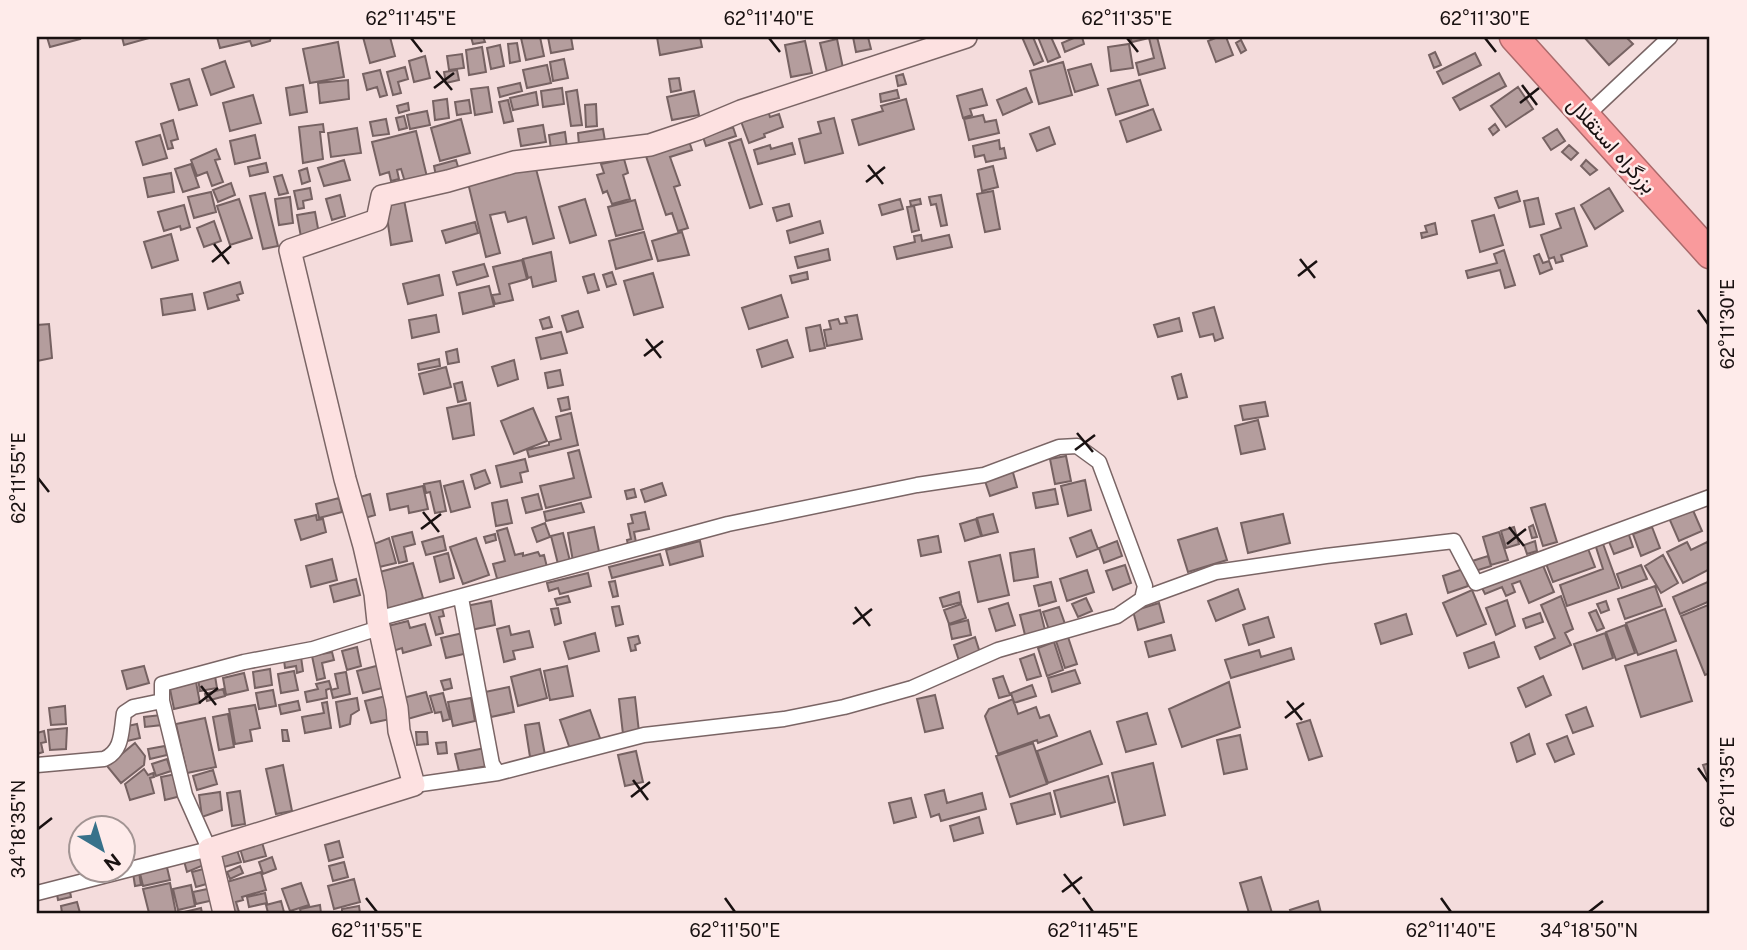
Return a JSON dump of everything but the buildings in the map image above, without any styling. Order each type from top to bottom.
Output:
[{"type":"highway","name":"بزرگراه استقلال","points":[[1514,37],[1710,254]]},
{"type":"street","points":[[414,785],[399,731],[397,708],[364,546],[345,479],[290,250],[377,220],[382,196],[514,162],[650,145],[741,111],[966,37]]},
{"type":"street","points":[[1586,116],[1670,37]]},
{"type":"street","points":[[224,913],[209,849],[185,795],[162,701],[162,684],[244,662],[313,649],[379,628],[384,617],[728,524],[917,485],[984,475],[1059,447],[1077,446],[1099,462],[1123,533],[1145,586],[1142,599]]},
{"type":"street","points":[[37,894],[209,849],[414,785],[498,773],[644,735],[784,719],[912,688],[998,650],[1118,616],[1142,599],[1216,572],[1454,541],[1476,583],[1710,496]]},
{"type":"street","points":[[461,598],[492,764],[498,773]]},
{"type":"street","points":[[37,765],[108,757],[119,747],[124,713],[133,707],[162,701]]}]
